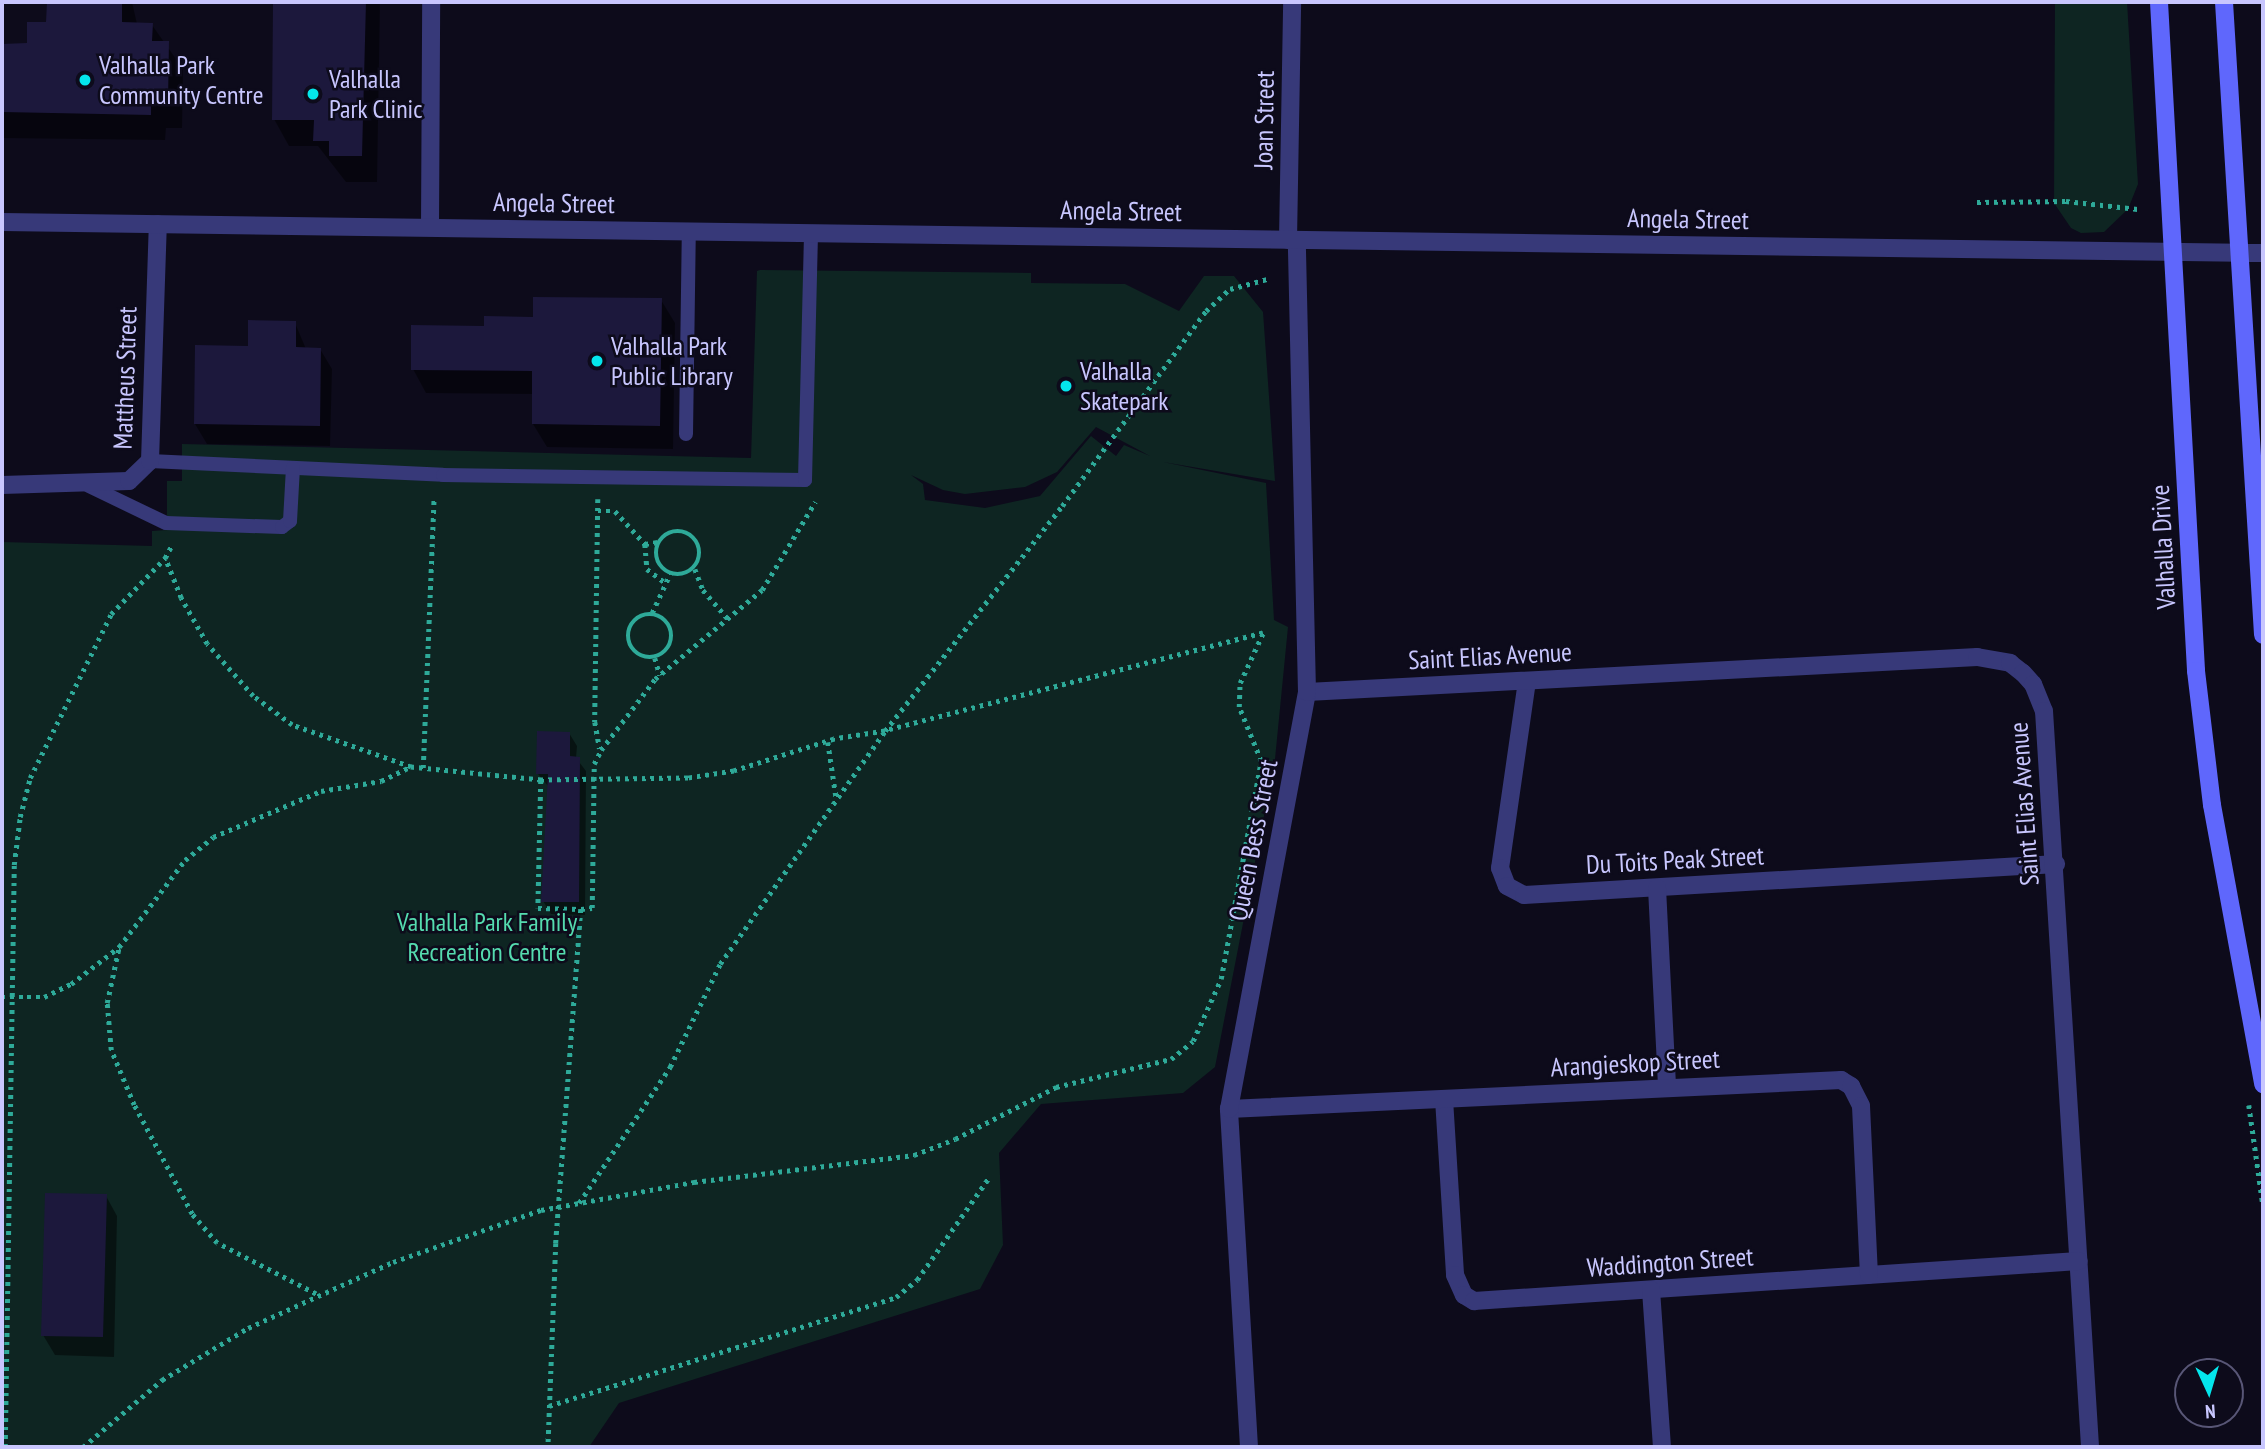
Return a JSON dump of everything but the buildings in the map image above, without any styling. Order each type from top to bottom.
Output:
[{"type":"main road","name":"Valhalla Drive","points":[[2159,2],[2175,253],[2196,671],[2212,805],[2263,1084]]},
{"type":"main road","points":[[2224,2],[2263,635]]},
{"type":"street","points":[[430,227],[431,2]]},
{"type":"street","name":"Joan Street","points":[[1292,2],[1292,240]]},
{"type":"street","name":"Angela Street","points":[[2,222],[2263,253]]},
{"type":"street","name":"Mattheus Street","points":[[2,485],[89,486],[129,481],[150,461],[158,224]]},
{"type":"street","name":"Queen Bess Street","points":[[1249,1447],[1229,1109],[1307,692],[1292,240]]},
{"type":"street","name":"Saint Elias Avenue","points":[[1307,692],[1977,657],[2010,663],[2033,684],[2044,711],[2056,864],[2090,1447]]},
{"type":"street","name":"Du Toits Peak Street","points":[[1527,681],[1502,878],[1524,895],[2056,864]]},
{"type":"street","points":[[1657,888],[1667,1087]]},
{"type":"street","name":"Arangieskop Street","points":[[1229,1109],[1830,1079],[1851,1086],[1861,1106],[1869,1275]]},
{"type":"street","name":"Waddington Street","points":[[1444,1099],[1455,1275],[1464,1296],[1485,1301],[2079,1261]]},
{"type":"street","points":[[1651,1290],[1662,1447]]},
{"type":"lane","points":[[686,434],[689,231]]},
{"type":"lane","points":[[150,461],[443,475],[805,480],[811,233]]},
{"type":"lane","points":[[89,486],[173,523],[287,525],[293,468]]},
{"type":"path","points":[[1978,202],[2066,201],[2138,209]]},
{"type":"path","points":[[578,1204],[670,1067],[720,964],[885,731],[1062,506],[1206,311],[1230,289],[1267,279]]},
{"type":"path","points":[[423,768],[434,493],[443,475]]},
{"type":"path","points":[[597,477],[595,722],[601,750]]},
{"type":"path","points":[[541,780],[538,908],[592,908],[594,764],[601,750],[660,675],[762,590],[791,549],[816,500],[805,480]]},
{"type":"path","points":[[598,511],[615,511],[645,544],[648,569],[663,582]]},
{"type":"path","points":[[5,1447],[14,865],[30,778],[111,614],[165,558],[173,544],[173,523]]},
{"type":"path","points":[[645,544],[658,542],[680,530],[692,535],[700,545],[701,558],[695,569]]},
{"type":"path","points":[[658,542],[655,555],[670,574]]},
{"type":"path","points":[[83,1447],[162,1380],[248,1328],[316,1294],[393,1262],[559,1207],[694,1182],[914,1155],[955,1139],[1056,1087],[1171,1059],[1193,1041],[1221,979],[1261,761],[1239,707],[1240,683],[1263,633],[885,731],[828,741],[734,771],[688,778],[541,780],[411,767],[292,725],[253,696],[207,644],[165,558]]},
{"type":"path","points":[[695,569],[704,590],[728,619]]},
{"type":"path","points":[[652,613],[663,582],[670,574],[695,569]]},
{"type":"path","points":[[652,613],[672,627],[667,652],[655,657],[642,657],[632,649],[627,637],[630,625],[639,615],[652,613]]},
{"type":"path","points":[[655,657],[660,675]]},
{"type":"path","points":[[828,741],[836,797]]},
{"type":"path","points":[[2,998],[44,997],[71,984],[119,947],[185,860],[213,837],[321,791],[381,781],[411,767]]},
{"type":"path","points":[[548,1447],[559,1207],[581,909]]},
{"type":"path","points":[[119,947],[107,1003],[111,1050],[134,1105],[192,1214],[217,1243],[316,1294]]},
{"type":"path","points":[[549,1406],[896,1297],[917,1280],[988,1179]]},
{"type":"green space","points":[[2055,2],[2127,2],[2138,184],[2128,209],[2104,232],[2081,233],[2071,228],[2054,203]]},
{"type":"green space","name":"Valhalla Park Family Recreation Centre","points":[[757,271],[1031,273],[1031,283],[1125,284],[1179,311],[1204,276],[1234,276],[1263,312],[1275,481],[1163,462],[1266,483],[1274,620],[1288,627],[1275,759],[1215,1067],[1183,1093],[1041,1104],[999,1153],[1003,1245],[980,1289],[619,1403],[589,1447],[2,1447],[2,542],[152,546],[152,531],[167,530],[167,481],[182,481],[182,444],[751,458]],"holes":[[[1096,427],[1150,456],[1124,445],[1116,456],[1091,436],[1040,496],[985,508],[925,500],[923,484],[911,475],[943,490],[965,494],[1025,487],[1057,472]]]},
{"type":"place","name":"Valhalla Park Community Centre","points":[[85,80]]},
{"type":"place","name":"Valhalla Park Clinic","points":[[313,94]]},
{"type":"place","name":"Valhalla Park Public Library","points":[[597,361]]},
{"type":"place","name":"Valhalla Skatepark","points":[[1066,386]]}]
